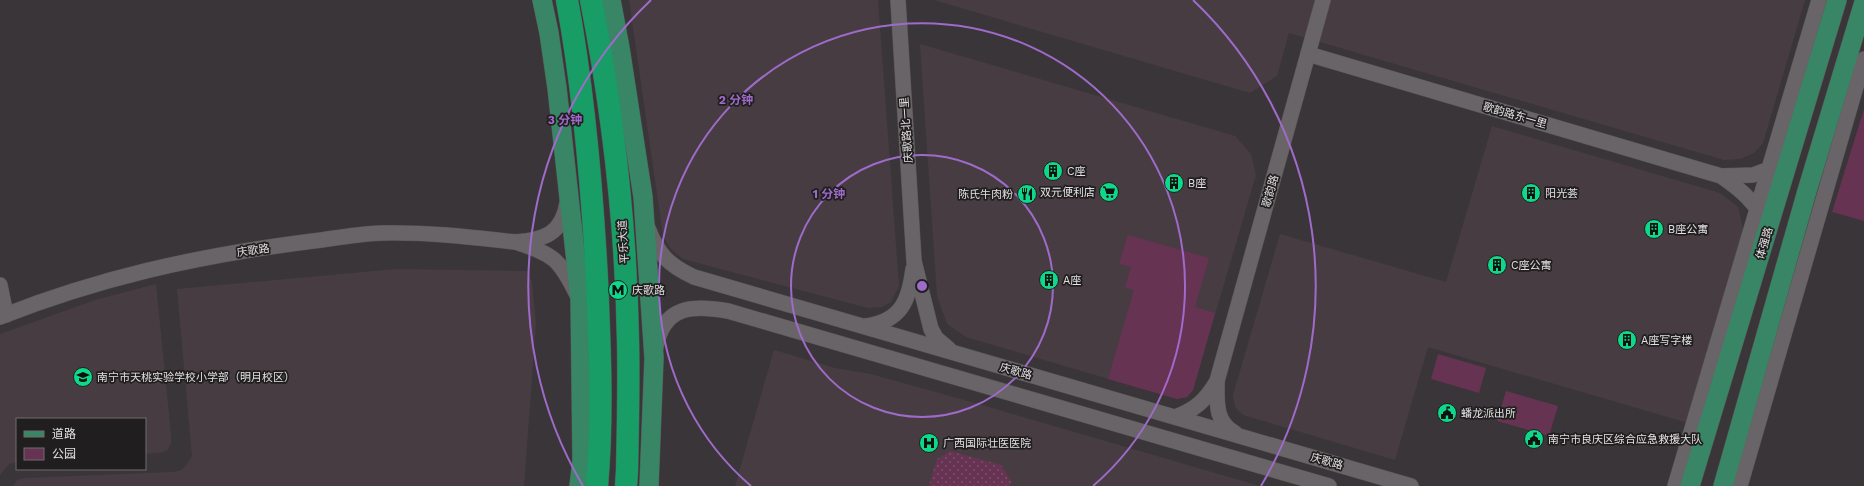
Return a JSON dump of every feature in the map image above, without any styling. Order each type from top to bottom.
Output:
[{"type":"highway","points":[[552,0],[577,53]]},
{"type":"highway","points":[[567,0],[577,53],[594,217],[600,340],[597,482]]},
{"type":"highway","name":"平乐大道","points":[[590,0],[602,57],[621,212],[628,340],[627,481]]},
{"type":"highway","points":[[601,0],[602,57]]},
{"type":"main road","points":[[542,0],[549,33],[557,88],[580,302],[582,461],[579,486]]},
{"type":"main road","points":[[611,0],[637,158],[645,222],[654,358],[649,486]]},
{"type":"main road","name":"体强路","points":[[1690,486],[1837,0]]},
{"type":"main road","points":[[1723,486],[1859,28],[1864,2]]},
{"type":"main road","points":[[1681,486],[1696,466]]},
{"type":"street","name":"庆歌路北一里","points":[[864,326],[880,324],[891,319],[900,310],[906,301],[911,287],[914,260],[898,0]]},
{"type":"street","name":"歌韵路","points":[[1175,417],[1201,404],[1208,397],[1217,381],[1323,0]]},
{"type":"street","points":[[1675,486],[1818,0]]},
{"type":"street","name":"歌韵路东一里","points":[[1308,54],[1721,176],[1754,175],[1789,160]]},
{"type":"street","points":[[1740,486],[1864,59]]},
{"type":"street","name":"歌韵路东一里","points":[[1721,176],[1741,190],[1757,208],[1768,228]]},
{"type":"street","points":[[515,242],[533,240],[550,234],[562,222],[568,192]]},
{"type":"street","name":"庆歌路","points":[[645,222],[659,252],[673,266],[694,277],[1411,486]]},
{"type":"street","name":"庆歌路","points":[[3,316],[53,296],[114,279],[171,264],[246,250],[380,233],[444,234],[515,242]]},
{"type":"street","points":[[515,242],[550,256],[563,267],[580,302]]},
{"type":"street","name":"庆歌路北一里","points":[[914,260],[931,329],[936,338],[956,353]]},
{"type":"street","points":[[0,285],[3,316]]},
{"type":"street","points":[[728,311],[735,289]]},
{"type":"street","name":"庆歌路","points":[[654,358],[658,337],[662,328],[670,318],[680,311],[691,308],[705,307],[728,311],[1329,486]]},
{"type":"street","name":"歌韵路","points":[[1217,381],[1217,409],[1220,417],[1227,428],[1242,437]]},
{"type":"shaded area","points":[[629,0],[878,0],[899,286],[891,302],[882,307],[868,308],[683,259],[671,249],[663,236]]},
{"type":"shaded area","points":[[934,0],[1805,0],[1763,143],[1754,153],[1740,159],[1724,160],[1289,33],[1277,76],[1250,93]]},
{"type":"shaded area","points":[[920,44],[1235,136],[1251,154],[1256,175],[1193,390],[1187,397],[1177,399],[966,337],[947,324],[937,296]]},
{"type":"shaded area","points":[[1492,126],[1720,193],[1738,207],[1744,232],[1688,423],[1428,347],[1395,460],[1243,415],[1235,407],[1233,395],[1280,234],[1446,282]]},
{"type":"shaded area","points":[[396,269],[526,271],[532,282],[536,323],[524,486],[13,486],[17,480],[24,478],[173,472],[182,470],[187,464],[192,456],[177,289]]},
{"type":"shaded area","name":"南宁市天桃实验学校小学部（明月校区）","points":[[156,284],[171,434],[171,443],[168,450],[159,453],[146,454],[146,418],[16,418],[16,462],[9,464],[0,475],[0,334],[95,300]]},
{"type":"shaded area","name":"广西国际壮医医院","points":[[774,350],[835,368],[871,374],[982,405],[1260,486],[735,486]]},
{"type":"green space","points":[[1864,109],[1864,221],[1832,212]]},
{"type":"green space","points":[[1128,235],[1209,258],[1195,307],[1215,313],[1193,390],[1187,397],[1177,399],[1108,379],[1134,290],[1125,287],[1131,267],[1119,264]]},
{"type":"green space","points":[[1438,354],[1486,368],[1479,393],[1431,379]]},
{"type":"green space","points":[[1506,391],[1558,406],[1549,436],[1497,421]]},
{"type":"green space","points":[[950,451],[1001,465],[1011,481],[1010,486],[929,486],[937,459]]},
{"type":"place","name":"C座","points":[[1053,171]]},
{"type":"place","name":"B座","points":[[1174,183]]},
{"type":"place","name":"双元便利店","points":[[1109,192]]},
{"type":"place","name":"阳光荟","points":[[1531,193]]},
{"type":"place","name":"陈氏牛肉粉","points":[[1027,194]]},
{"type":"place","name":"B座公寓","points":[[1654,229]]},
{"type":"place","name":"C座公寓","points":[[1497,265]]},
{"type":"place","name":"A座","points":[[1049,280]]},
{"type":"place","name":"庆歌路","points":[[618,290]]},
{"type":"place","name":"A座写字楼","points":[[1627,340]]},
{"type":"place","name":"南宁市天桃实验学校小学部（明月校区）","points":[[83,377]]},
{"type":"place","name":"蟠龙派出所","points":[[1447,413]]},
{"type":"place","name":"南宁市良庆区综合应急救援大队","points":[[1534,439]]},
{"type":"place","name":"广西国际壮医医院","points":[[929,443]]}]
